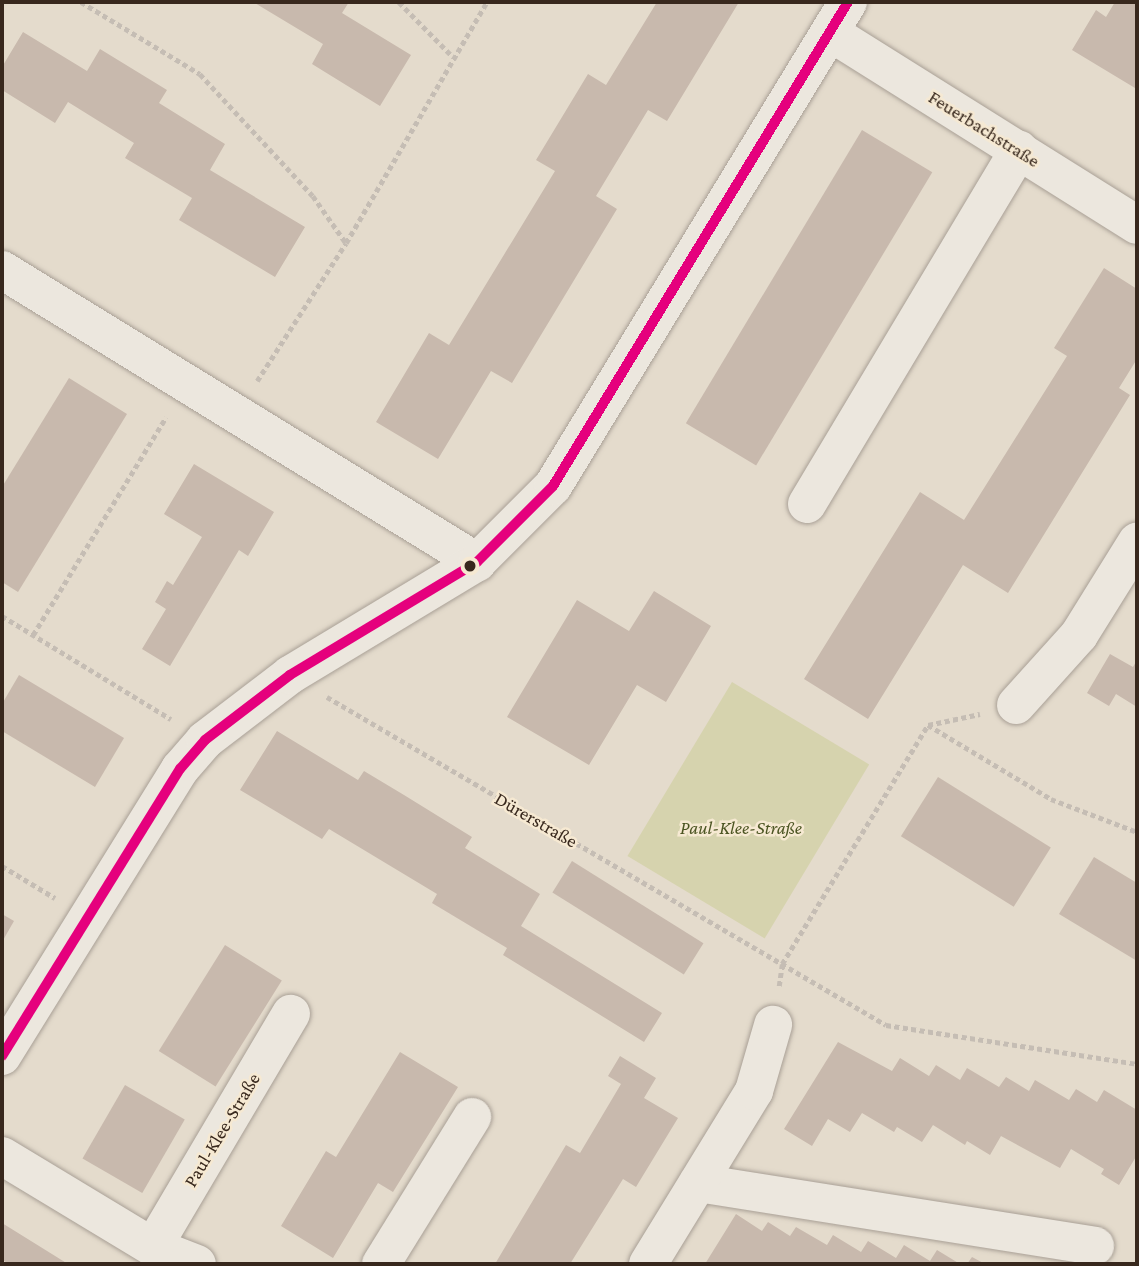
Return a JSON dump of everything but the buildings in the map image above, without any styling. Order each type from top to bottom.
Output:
[{"type":"street","name":"Feuerbachstraße","points":[[839,18],[1019,150],[1137,225]]},
{"type":"street","points":[[2,1056],[180,769],[205,740],[290,675],[477,562],[553,486],[839,18]]},
{"type":"street","points":[[807,504],[1019,150]]},
{"type":"street","points":[[2,270],[477,562]]},
{"type":"street","points":[[1016,705],[1079,635],[1137,542]]},
{"type":"street","name":"Paul-Klee-Straße","points":[[153,1247],[291,1014]]},
{"type":"street","points":[[648,1264],[754,1091],[773,1025]]},
{"type":"street","points":[[381,1264],[472,1117]]},
{"type":"street","points":[[2,1156],[153,1247],[197,1264]]},
{"type":"street","points":[[698,1183],[1095,1246]]},
{"type":"path","points":[[81,2],[200,74],[313,196],[346,243]]},
{"type":"path","points":[[399,2],[453,57]]},
{"type":"path","points":[[235,414],[346,243],[487,2]]},
{"type":"path","points":[[33,635],[186,384]]},
{"type":"path","points":[[2,616],[205,740]]},
{"type":"path","name":"Dürerstraße","points":[[290,675],[782,964]]},
{"type":"path","points":[[773,1025],[782,964],[928,725],[1016,705]]},
{"type":"path","points":[[928,725],[1051,799],[1137,832]]},
{"type":"path","points":[[2,866],[88,917]]},
{"type":"path","points":[[782,964],[886,1025],[1137,1065]]},
{"type":"green space","name":"Paul-Klee-Straße","points":[[732,682],[869,764],[765,938],[627,856]]},
{"type":"transit line","points":[[2,1056],[180,769],[205,740],[290,675],[477,562],[553,486],[848,2]]}]
